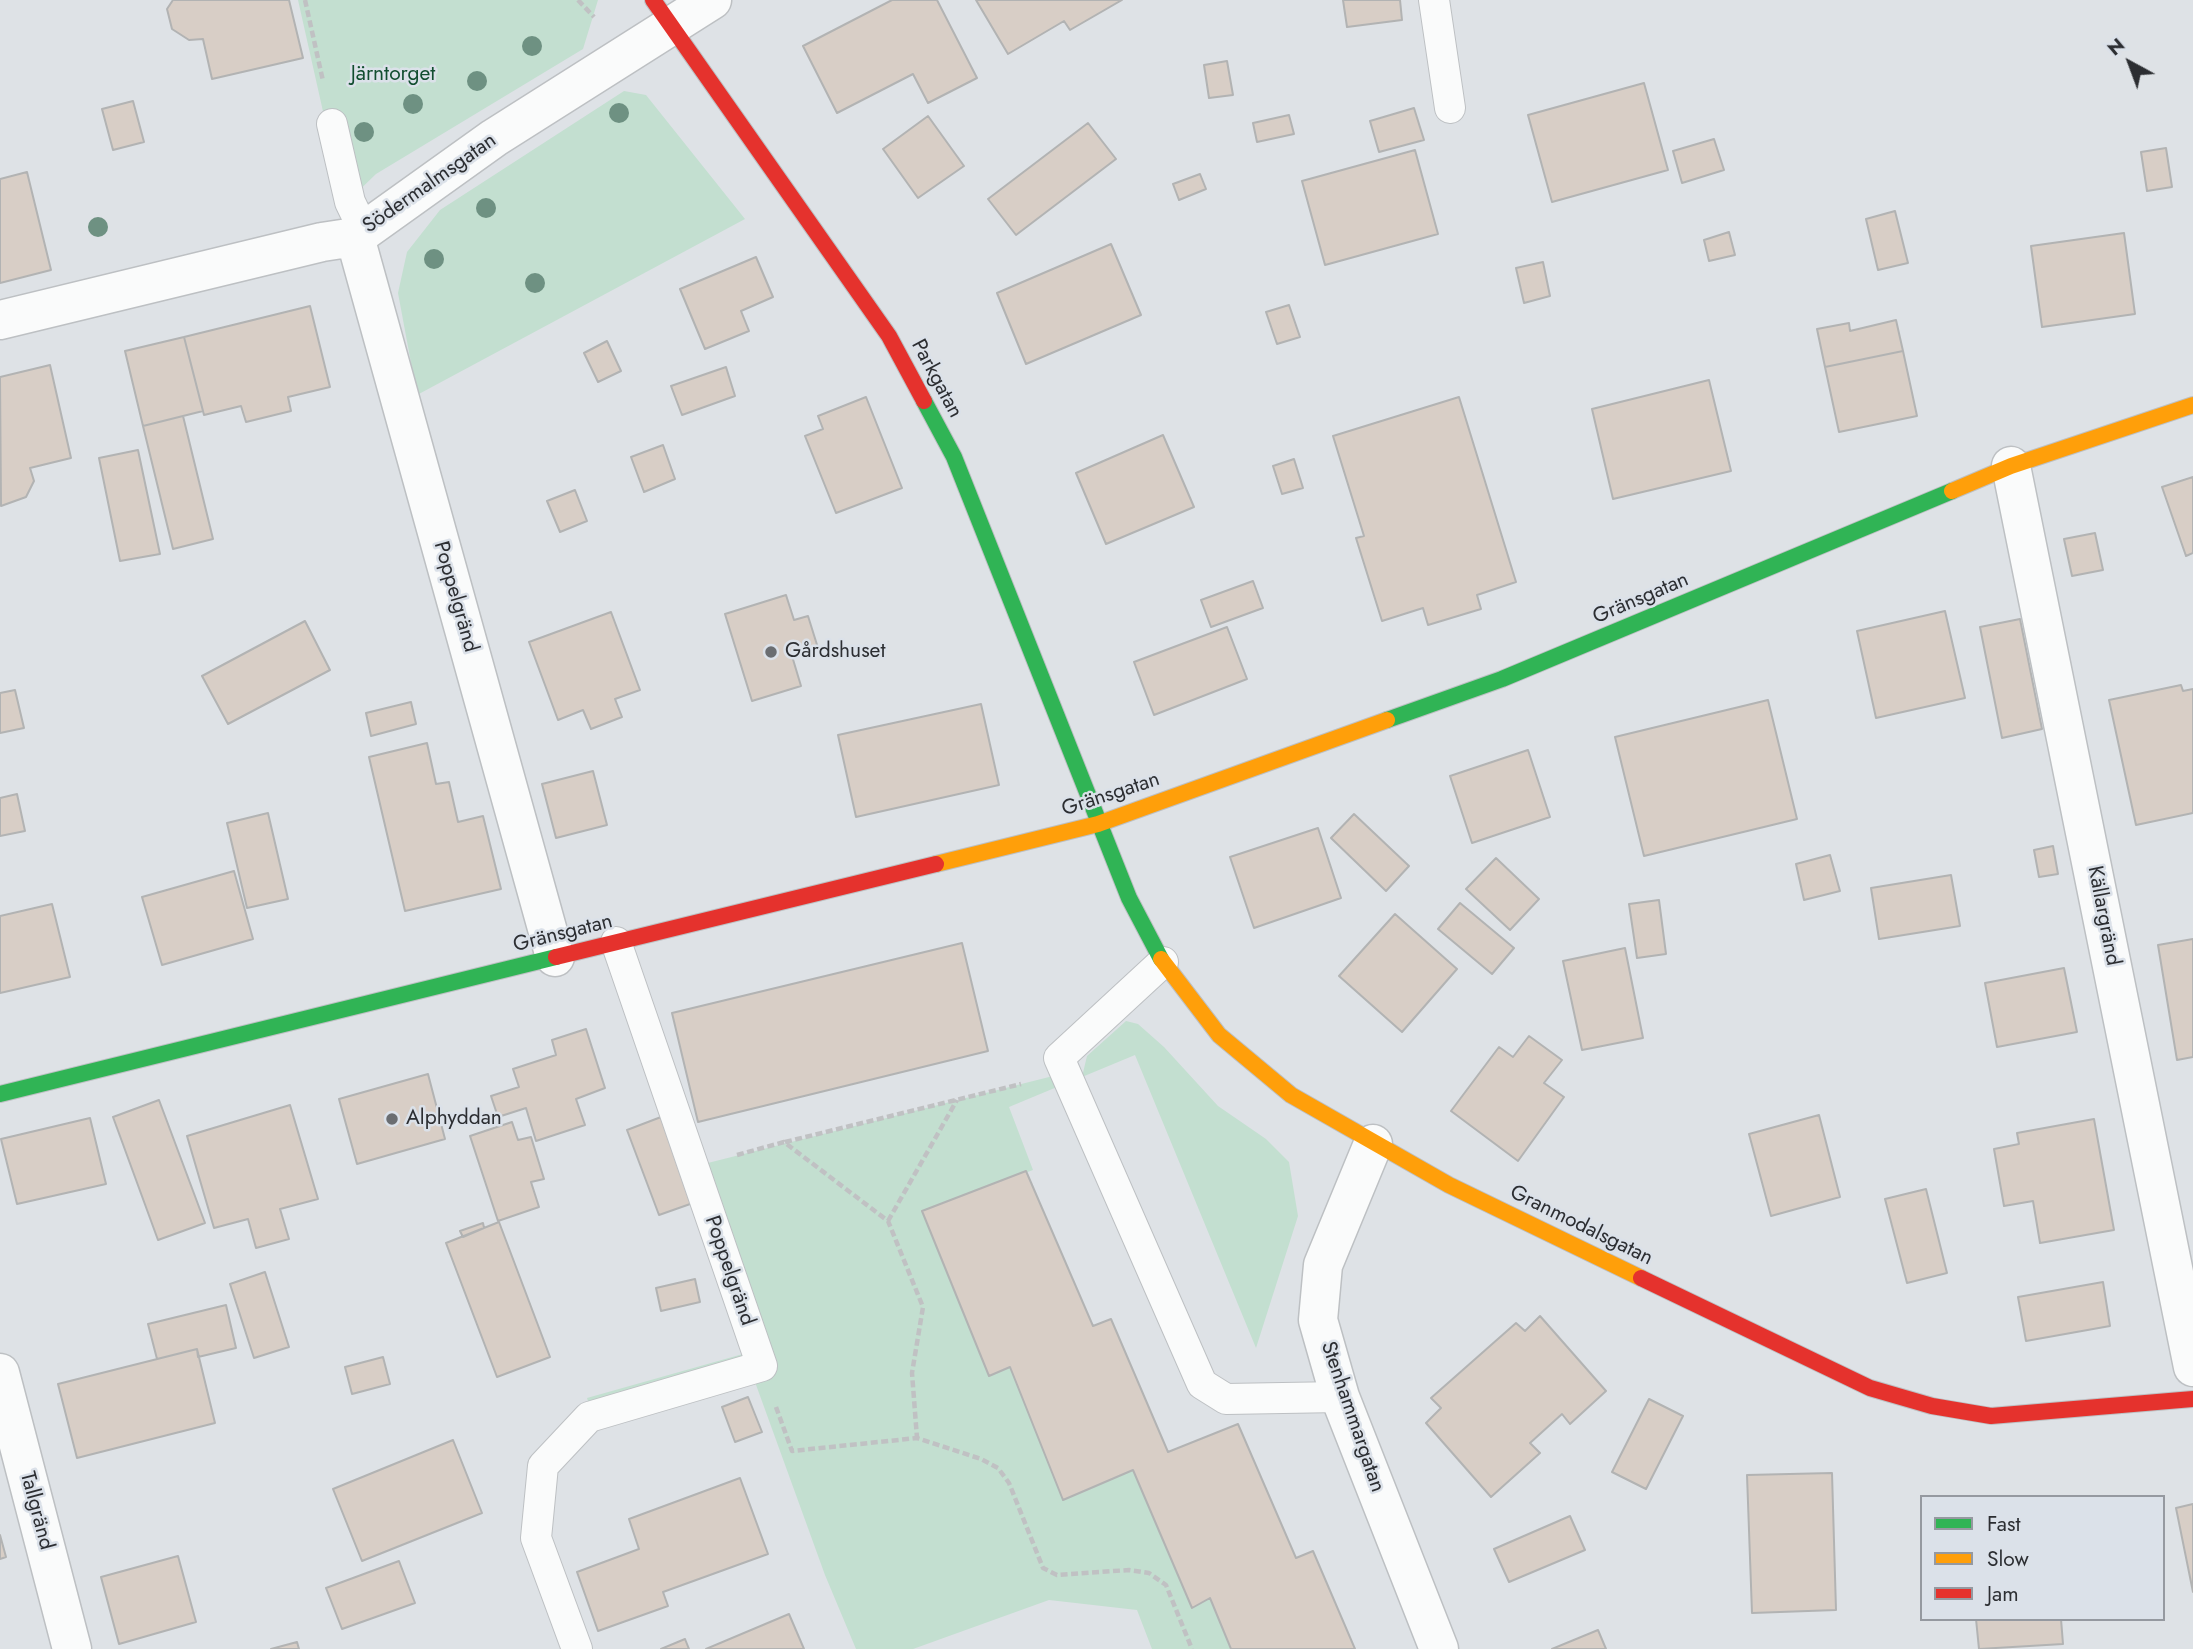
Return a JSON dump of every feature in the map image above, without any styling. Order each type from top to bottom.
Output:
[{"type":"street","name":"Södermalmsgatan","points":[[0,320],[359,234],[494,138],[627,53],[662,13],[712,0]]},
{"type":"street","name":"Parkgatan","points":[[662,13],[889,336],[954,457],[1098,824]]},
{"type":"street","name":"Poppelgränd","points":[[359,234],[555,957]]},
{"type":"street","name":"Gränsgatan","points":[[0,1094],[1098,824],[1502,679],[2011,466],[2193,405]]},
{"type":"street","name":"Källargränd","points":[[2011,466],[2193,1367]]},
{"type":"street","name":"Granmodalsgatan","points":[[1098,824],[1129,898],[1163,962],[1219,1035],[1291,1095],[1449,1185],[1870,1388],[1933,1406],[1991,1416],[2193,1399]]},
{"type":"street","name":"Stenhammargatan","points":[[1373,1143],[1323,1265],[1318,1320],[1340,1397],[1439,1649]]},
{"type":"street","name":"Tallgränd","points":[[0,1373],[72,1649]]},
{"type":"lane","points":[[1434,0],[1450,108]]},
{"type":"lane","name":"Poppelgränd","points":[[332,124],[359,234]]},
{"type":"lane","name":"Poppelgränd","points":[[616,942],[762,1366]]},
{"type":"lane","points":[[1163,962],[1059,1058],[1065,1073],[1202,1384],[1226,1399],[1340,1397]]},
{"type":"lane","points":[[577,1649],[536,1538],[543,1466],[589,1417],[762,1366]]},
{"type":"path","points":[[305,0],[332,124]]},
{"type":"path","points":[[578,0],[627,53]]},
{"type":"path","points":[[693,1166],[1065,1073]]},
{"type":"path","points":[[888,1221],[957,1100]]},
{"type":"path","points":[[784,1142],[888,1221],[923,1307],[912,1373],[917,1438]]},
{"type":"path","points":[[762,1366],[792,1451],[917,1438],[998,1468],[1009,1483],[1043,1568],[1057,1575],[1129,1570],[1149,1573],[1166,1585],[1192,1649]]},
{"type":"green space","name":"Järntorget","points":[[298,0],[598,0],[583,49],[376,174],[344,205]]},
{"type":"green space","points":[[624,91],[646,95],[745,219],[417,395],[398,293],[407,252],[440,210]]},
{"type":"green space","points":[[1126,1021],[1138,1024],[1164,1047],[1218,1106],[1266,1139],[1289,1162],[1298,1216],[1256,1348],[1135,1055],[1082,1077],[1087,1056]]},
{"type":"green space","points":[[1065,1073],[1069,1082],[1009,1107],[1033,1170],[922,1211],[989,1375],[1010,1367],[1063,1500],[1133,1470],[1192,1607],[1210,1598],[1231,1649],[1152,1649],[1137,1610],[1049,1600],[913,1649],[856,1649],[825,1575],[755,1382],[597,1430],[587,1398],[743,1354],[680,1170]]},
{"type":"building","points":[[173,0],[289,0],[303,58],[212,79],[203,39],[189,40],[172,29],[167,9]]},
{"type":"building","points":[[892,0],[937,0],[977,78],[928,103],[913,74],[837,113],[803,46]]},
{"type":"building","points":[[976,0],[1122,0],[1070,30],[1064,21],[1008,54]]},
{"type":"building","points":[[1343,0],[1400,0],[1402,20],[1347,27]]},
{"type":"building","points":[[1227,61],[1233,95],[1209,98],[1204,65]]},
{"type":"building","points":[[1644,83],[1668,170],[1552,202],[1528,115]]},
{"type":"building","points":[[133,101],[144,142],[113,150],[102,109]]},
{"type":"building","points":[[1414,108],[1424,140],[1379,152],[1370,121]]},
{"type":"building","points":[[1289,115],[1294,134],[1257,142],[1253,123]]},
{"type":"building","points":[[928,116],[964,166],[918,198],[883,149]]},
{"type":"building","points":[[1088,123],[1116,159],[1016,235],[988,199]]},
{"type":"building","points":[[1714,139],[1724,170],[1682,183],[1673,151]]},
{"type":"building","points":[[2166,148],[2172,187],[2147,191],[2141,152]]},
{"type":"building","points":[[1415,150],[1438,234],[1325,265],[1302,181]]},
{"type":"building","points":[[27,172],[51,270],[0,283],[0,179]]},
{"type":"building","points":[[1200,174],[1206,189],[1179,200],[1173,184]]},
{"type":"building","points":[[1895,211],[1908,263],[1878,270],[1866,219]]},
{"type":"building","points":[[1729,232],[1735,255],[1709,261],[1704,240]]},
{"type":"building","points":[[2124,233],[2135,314],[2042,327],[2031,246]]},
{"type":"building","points":[[1111,244],[1141,315],[1026,364],[997,293]]},
{"type":"building","points":[[756,257],[773,297],[741,311],[749,331],[705,349],[680,289]]},
{"type":"building","points":[[1543,262],[1550,296],[1524,303],[1516,268]]},
{"type":"building","points":[[1289,305],[1300,337],[1277,344],[1266,312]]},
{"type":"building","points":[[310,306],[330,387],[288,397],[291,411],[246,422],[241,406],[204,415],[184,337]]},
{"type":"building","points":[[1896,320],[1903,351],[1825,367],[1817,329],[1849,323],[1850,331]]},
{"type":"building","points":[[184,337],[203,411],[143,426],[125,351]]},
{"type":"building","points":[[607,341],[621,371],[598,382],[584,353]]},
{"type":"building","points":[[1903,351],[1917,416],[1839,432],[1825,367]]},
{"type":"building","points":[[50,365],[71,458],[30,468],[34,481],[26,497],[1,506],[0,377]]},
{"type":"building","points":[[726,367],[735,396],[682,415],[671,386]]},
{"type":"building","points":[[1709,380],[1731,471],[1613,499],[1592,409]]},
{"type":"building","points":[[866,397],[902,488],[836,513],[805,436],[823,429],[818,416]]},
{"type":"building","points":[[1459,397],[1516,582],[1477,595],[1481,609],[1428,625],[1423,608],[1382,621],[1356,538],[1364,536],[1333,436]]},
{"type":"building","points":[[183,416],[213,539],[173,549],[143,426]]},
{"type":"building","points":[[1163,435],[1194,507],[1106,544],[1076,473]]},
{"type":"building","points":[[663,445],[675,479],[644,492],[631,457]]},
{"type":"building","points":[[138,450],[160,554],[120,561],[99,458]]},
{"type":"building","points":[[1294,459],[1303,488],[1282,494],[1273,466]]},
{"type":"building","points":[[2193,477],[2193,553],[2186,556],[2162,487]]},
{"type":"building","points":[[575,490],[587,521],[560,532],[547,501]]},
{"type":"building","points":[[2095,533],[2103,570],[2072,576],[2064,539]]},
{"type":"building","points":[[1253,581],[1263,608],[1211,627],[1201,600]]},
{"type":"building","name":"Gårdshuset","points":[[786,595],[794,620],[808,616],[818,648],[792,656],[801,686],[752,701],[725,614]]},
{"type":"building","points":[[1945,611],[1965,698],[1876,718],[1857,631]]},
{"type":"building","points":[[611,612],[640,690],[615,699],[622,717],[591,729],[583,710],[558,720],[529,642]]},
{"type":"building","points":[[2020,619],[2042,729],[2002,738],[1980,627]]},
{"type":"building","points":[[305,621],[330,670],[228,724],[202,676]]},
{"type":"building","points":[[1227,627],[1247,679],[1154,715],[1134,662]]},
{"type":"building","points":[[2181,685],[2183,691],[2193,689],[2193,813],[2136,825],[2109,700]]},
{"type":"building","points":[[15,690],[24,728],[0,733],[0,693]]},
{"type":"building","points":[[1768,700],[1797,819],[1644,856],[1615,737]]},
{"type":"building","points":[[411,702],[416,724],[371,736],[366,713]]},
{"type":"building","points":[[981,704],[999,785],[856,817],[838,735]]},
{"type":"building","points":[[427,743],[436,784],[449,782],[458,822],[483,816],[501,889],[405,911],[369,757]]},
{"type":"building","points":[[1528,750],[1550,817],[1472,843],[1450,776]]},
{"type":"building","points":[[593,771],[607,825],[556,838],[542,784]]},
{"type":"building","points":[[17,794],[25,831],[0,836],[0,798]]},
{"type":"building","points":[[268,813],[288,899],[247,908],[227,823]]},
{"type":"building","points":[[1354,814],[1409,866],[1386,891],[1331,838]]},
{"type":"building","points":[[1318,828],[1341,898],[1254,928],[1230,857]]},
{"type":"building","points":[[2053,846],[2058,874],[2039,877],[2034,850]]},
{"type":"building","points":[[1830,855],[1840,891],[1804,900],[1796,864]]},
{"type":"building","points":[[1496,858],[1539,899],[1510,930],[1466,889]]},
{"type":"building","points":[[234,871],[253,939],[162,965],[142,897]]},
{"type":"building","points":[[1951,875],[1960,926],[1879,939],[1871,888]]},
{"type":"building","points":[[1659,900],[1666,954],[1637,958],[1629,904]]},
{"type":"building","points":[[1460,903],[1514,948],[1492,974],[1438,929]]},
{"type":"building","points":[[52,904],[70,977],[0,993],[0,916]]},
{"type":"building","points":[[1395,914],[1457,969],[1402,1032],[1339,976]]},
{"type":"building","points":[[2193,939],[2193,1057],[2177,1060],[2158,945]]},
{"type":"building","points":[[962,943],[988,1051],[698,1122],[672,1013]]},
{"type":"building","points":[[1625,948],[1643,1038],[1582,1050],[1563,961]]},
{"type":"building","points":[[2064,968],[2077,1032],[1997,1047],[1985,983]]},
{"type":"building","points":[[586,1029],[605,1088],[576,1099],[585,1125],[536,1141],[526,1108],[498,1117],[491,1096],[519,1087],[513,1069],[556,1055],[552,1040]]},
{"type":"building","points":[[1529,1036],[1562,1060],[1544,1083],[1564,1097],[1518,1161],[1451,1111],[1499,1047],[1513,1057]]},
{"type":"building","name":"Alphyddan","points":[[428,1074],[445,1139],[357,1164],[339,1099]]},
{"type":"building","points":[[159,1100],[205,1223],[158,1240],[113,1117]]},
{"type":"building","points":[[290,1105],[318,1199],[280,1209],[289,1239],[256,1248],[248,1219],[214,1228],[187,1136]]},
{"type":"building","points":[[1819,1115],[1840,1197],[1771,1216],[1749,1134]]},
{"type":"building","points":[[661,1117],[693,1203],[659,1215],[627,1130]]},
{"type":"building","points":[[90,1118],[106,1184],[17,1204],[1,1139]]},
{"type":"building","points":[[2094,1119],[2114,1230],[2040,1243],[2033,1201],[2004,1206],[1994,1149],[2019,1144],[2017,1133]]},
{"type":"building","points":[[512,1122],[518,1140],[531,1137],[544,1179],[531,1182],[539,1207],[498,1221],[470,1136]]},
{"type":"building","points":[[1026,1171],[1093,1326],[1111,1319],[1168,1452],[1238,1424],[1296,1558],[1313,1551],[1355,1649],[1231,1649],[1210,1598],[1192,1608],[1133,1470],[1063,1500],[1010,1367],[989,1376],[922,1211]]},
{"type":"building","points":[[1926,1189],[1947,1273],[1907,1283],[1885,1199]]},
{"type":"building","points":[[499,1222],[550,1357],[497,1377],[446,1243]]},
{"type":"building","points":[[483,1223],[484,1228],[463,1237],[460,1231]]},
{"type":"building","points":[[265,1272],[289,1347],[254,1358],[230,1284]]},
{"type":"building","points":[[695,1279],[700,1302],[661,1311],[656,1288]]},
{"type":"building","points":[[2103,1282],[2110,1326],[2026,1341],[2018,1297]]},
{"type":"building","points":[[226,1305],[236,1348],[198,1357],[197,1349],[157,1359],[148,1324]]},
{"type":"building","points":[[1540,1316],[1606,1391],[1570,1424],[1562,1414],[1530,1443],[1540,1453],[1491,1497],[1426,1423],[1441,1408],[1431,1398],[1516,1323],[1525,1331]]},
{"type":"building","points":[[197,1349],[215,1423],[77,1458],[58,1384]]},
{"type":"building","points":[[383,1357],[390,1384],[352,1394],[345,1367]]},
{"type":"building","points":[[748,1397],[762,1432],[735,1442],[722,1407]]},
{"type":"building","points":[[1649,1399],[1683,1416],[1646,1489],[1612,1472]]},
{"type":"building","points":[[453,1440],[482,1513],[362,1561],[333,1489]]},
{"type":"building","points":[[1832,1473],[1836,1610],[1752,1613],[1747,1475]]},
{"type":"building","points":[[740,1478],[768,1554],[663,1592],[668,1606],[598,1631],[577,1572],[639,1549],[629,1519]]},
{"type":"building","points":[[2193,1504],[2193,1592],[2176,1508]]},
{"type":"building","points":[[1570,1516],[1585,1550],[1509,1582],[1494,1549]]},
{"type":"building","points":[[0,1535],[6,1557],[0,1559]]},
{"type":"building","points":[[178,1556],[196,1622],[119,1644],[101,1577]]},
{"type":"building","points":[[399,1561],[415,1603],[342,1629],[326,1588]]},
{"type":"building","points":[[789,1614],[804,1649],[706,1649]]},
{"type":"building","points":[[1976,1621],[2061,1621],[2063,1644],[1979,1649]]},
{"type":"building","points":[[1598,1630],[1606,1649],[1552,1649]]},
{"type":"building","points":[[685,1639],[689,1649],[661,1649]]},
{"type":"building","points":[[297,1642],[299,1649],[271,1649]]},
{"type":"traffic: fast","points":[[924,401],[954,457],[1129,898],[1161,959]]},
{"type":"traffic: fast","points":[[1387,720],[1502,679],[1952,491]]},
{"type":"traffic: fast","points":[[0,1094],[556,957]]},
{"type":"traffic: slow","points":[[1952,491],[2011,466],[2193,405]]},
{"type":"traffic: slow","points":[[936,864],[1098,824],[1387,720]]},
{"type":"traffic: slow","points":[[1161,959],[1219,1035],[1291,1095],[1449,1185],[1641,1278]]},
{"type":"traffic: jam","points":[[653,0],[889,336],[924,401]]},
{"type":"traffic: jam","points":[[556,957],[936,864]]},
{"type":"traffic: jam","points":[[1641,1278],[1870,1388],[1932,1406],[1991,1416],[2193,1399]]},
{"type":"place","name":"Gårdshuset","points":[[771,652]]},
{"type":"place","name":"Alphyddan","points":[[392,1119]]}]
